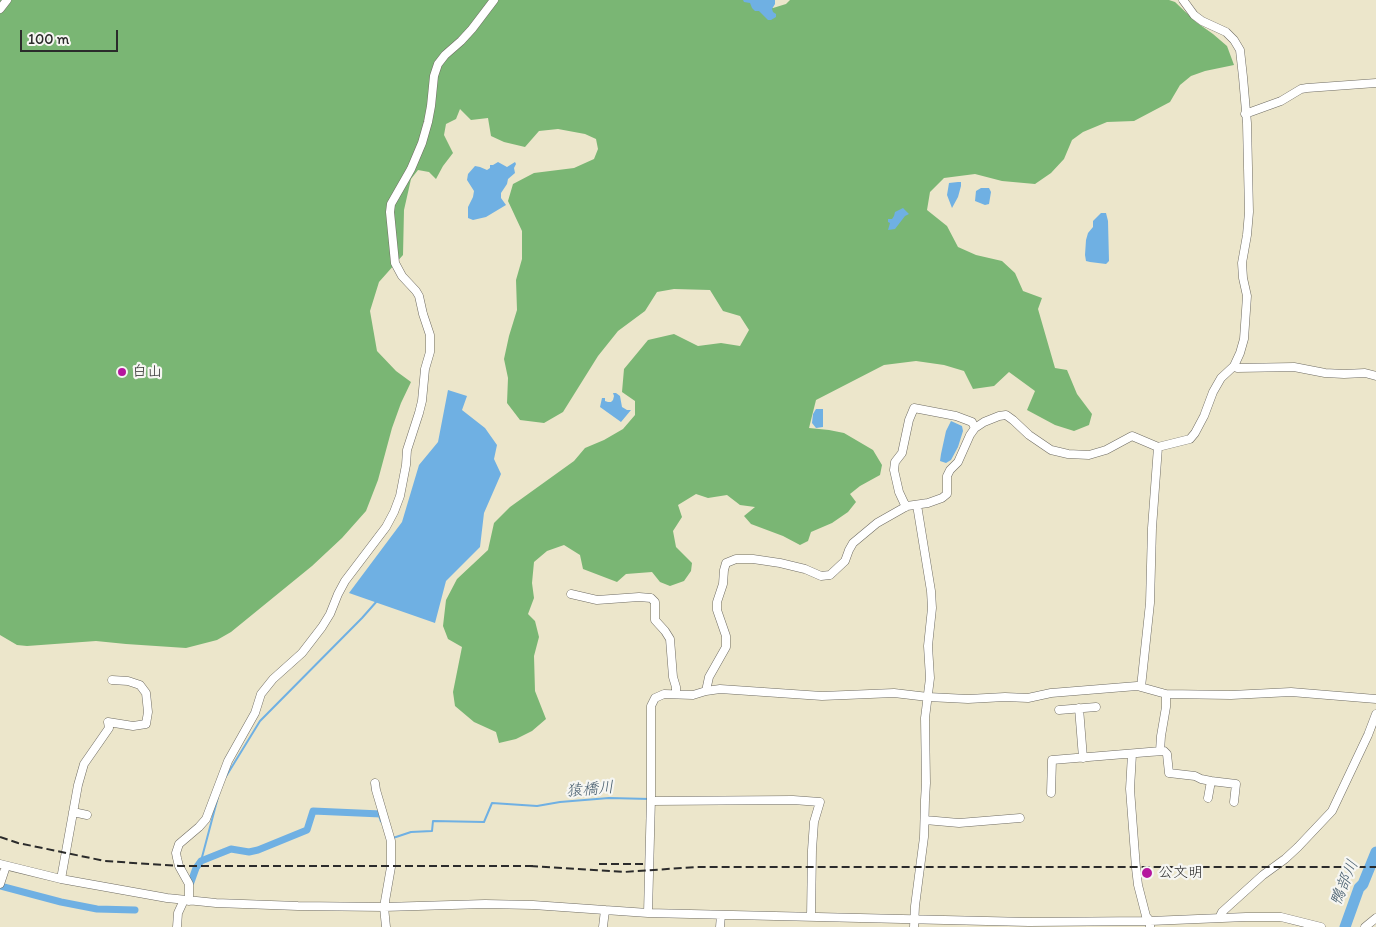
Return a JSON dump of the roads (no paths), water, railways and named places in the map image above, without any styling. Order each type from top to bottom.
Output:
[{"type":"street","points":[[0,9],[7,0]]},
{"type":"street","points":[[177,927],[178,913],[186,901],[189,884],[179,866],[177,858],[176,853],[179,844],[206,819],[228,761],[255,713],[261,694],[273,679],[302,653],[322,627],[345,581],[386,527],[400,496],[407,450],[422,401],[425,370],[430,352],[430,335],[422,314],[419,296],[402,276],[395,263],[390,212],[391,204],[411,169],[422,143],[428,122],[434,76],[438,64],[472,29],[494,0]]},
{"type":"street","points":[[706,691],[709,677],[726,647],[726,636],[717,610],[717,602],[723,584],[726,563],[736,560],[753,559],[797,567],[821,576],[830,575],[845,561],[848,550],[877,523],[906,506],[942,498],[947,494],[947,476],[950,470],[958,462],[975,428],[984,422],[1006,415],[1029,435],[1051,450],[1068,454],[1089,455],[1106,450],[1132,436],[1158,447],[1190,439],[1204,416],[1221,378],[1234,366],[1244,339],[1247,296],[1242,263],[1249,212],[1247,123],[1240,50],[1226,32],[1202,21],[1194,15],[1183,0]]},
{"type":"street","points":[[1245,114],[1281,101],[1301,89],[1376,83]]},
{"type":"street","points":[[1234,366],[1237,368],[1294,367],[1324,373],[1365,373],[1376,376]]},
{"type":"street","points":[[906,506],[899,492],[894,470],[895,462],[902,453],[909,420],[914,408],[956,416],[972,422],[975,428]]},
{"type":"street","points":[[1141,687],[1150,603],[1152,528],[1158,447]]},
{"type":"street","points":[[914,923],[925,820],[925,718],[930,678],[928,646],[932,608],[931,591],[916,505]]},
{"type":"street","points":[[571,594],[597,600],[651,598],[655,602],[655,620],[670,639],[676,694]]},
{"type":"street","points":[[61,879],[84,764],[109,728],[108,722],[133,726],[146,724],[148,712],[146,693],[140,685],[128,681],[112,680]]},
{"type":"street","points":[[648,913],[651,706],[655,698],[664,694],[693,695],[720,689],[822,696],[894,693],[968,700],[1005,697],[1028,698],[1051,693],[1136,686],[1166,694],[1231,695],[1290,692],[1376,699]]},
{"type":"street","points":[[1160,751],[1166,694]]},
{"type":"street","points":[[1059,710],[1096,707]]},
{"type":"street","points":[[1079,708],[1083,758]]},
{"type":"street","points":[[1220,918],[1222,912],[1263,875],[1285,859],[1332,811],[1376,714]]},
{"type":"street","points":[[1051,793],[1052,760],[1164,751],[1167,754],[1169,773],[1236,784],[1234,802]]},
{"type":"street","points":[[1132,754],[1130,789],[1136,868],[1138,885],[1150,924]]},
{"type":"street","points":[[1208,798],[1211,781]]},
{"type":"street","points":[[375,783],[391,839],[391,867],[384,907],[386,927]]},
{"type":"street","points":[[651,800],[793,800],[820,802],[814,822],[813,917],[815,927]]},
{"type":"street","points":[[73,812],[88,815]]},
{"type":"street","points":[[925,820],[959,823],[1020,818]]},
{"type":"street","points":[[0,882],[3,865],[61,879],[186,901],[216,903],[384,907],[485,904],[533,905],[648,913],[813,917],[914,923],[1150,924],[1220,918],[1281,917],[1321,927]]},
{"type":"street","points":[[603,927],[605,910]]},
{"type":"street","points":[[720,927],[721,915]]},
{"type":"street","points":[[1246,917],[1246,927]]},
{"type":"street","points":[[1365,927],[1376,918]]},
{"type":"water","points":[[743,0],[775,0],[772,9],[776,17],[768,20],[759,11],[755,11],[750,3]]},
{"type":"water","points":[[498,162],[507,167],[515,162],[516,164],[514,168],[515,173],[508,179],[501,193],[501,198],[506,205],[486,217],[473,220],[468,218],[468,207],[474,191],[467,180],[468,174],[475,166],[487,170],[490,168],[490,165]]},
{"type":"water","points":[[961,182],[958,197],[952,208],[947,195],[949,183]]},
{"type":"water","points":[[981,188],[989,188],[991,192],[989,204],[985,205],[975,201],[976,191]]},
{"type":"water","points":[[903,208],[909,214],[905,216],[895,229],[888,230],[890,223],[888,219],[892,219],[895,212]]},
{"type":"water","points":[[1101,213],[1106,213],[1108,221],[1109,261],[1106,264],[1086,261],[1085,255],[1088,233],[1093,227],[1093,221]]},
{"type":"water","points":[[448,390],[467,396],[462,410],[485,428],[497,445],[494,459],[501,474],[484,513],[480,547],[446,581],[435,623],[349,593],[402,522],[419,465],[438,442]]},
{"type":"water","points":[[613,393],[620,396],[622,407],[631,410],[621,422],[600,407],[602,398],[605,398],[605,401],[608,402],[613,400]]},
{"type":"water","points":[[816,409],[823,409],[823,427],[816,428],[812,423],[813,414]]},
{"type":"water","points":[[951,421],[962,426],[963,431],[958,447],[951,460],[946,463],[940,461],[946,431]]},
{"type":"waterway","points":[[225,778],[260,721],[377,601]]},
{"type":"waterway","points":[[201,861],[218,797]]},
{"type":"waterway","name":"猿橋川","points":[[393,838],[411,832],[432,831],[433,821],[484,822],[492,803],[537,806],[609,798],[650,799]]},
{"type":"waterway","points":[[191,882],[196,868],[201,861],[231,849],[249,852],[258,850],[307,830],[313,811],[381,814],[383,820]]},
{"type":"waterway","name":"鴨部川","points":[[1345,927],[1359,888],[1363,884],[1376,852]]},
{"type":"waterway","points":[[0,886],[97,909],[135,910]]},
{"type":"railway","points":[[0,837],[18,843],[105,861],[179,866],[537,866]]},
{"type":"railway","points":[[599,864],[644,864]]},
{"type":"railway","points":[[530,866],[624,872],[697,867],[1376,867]]},
{"type":"place","name":"白山","points":[[122,372]]},
{"type":"place","name":"公文明","points":[[1147,873]]}]
